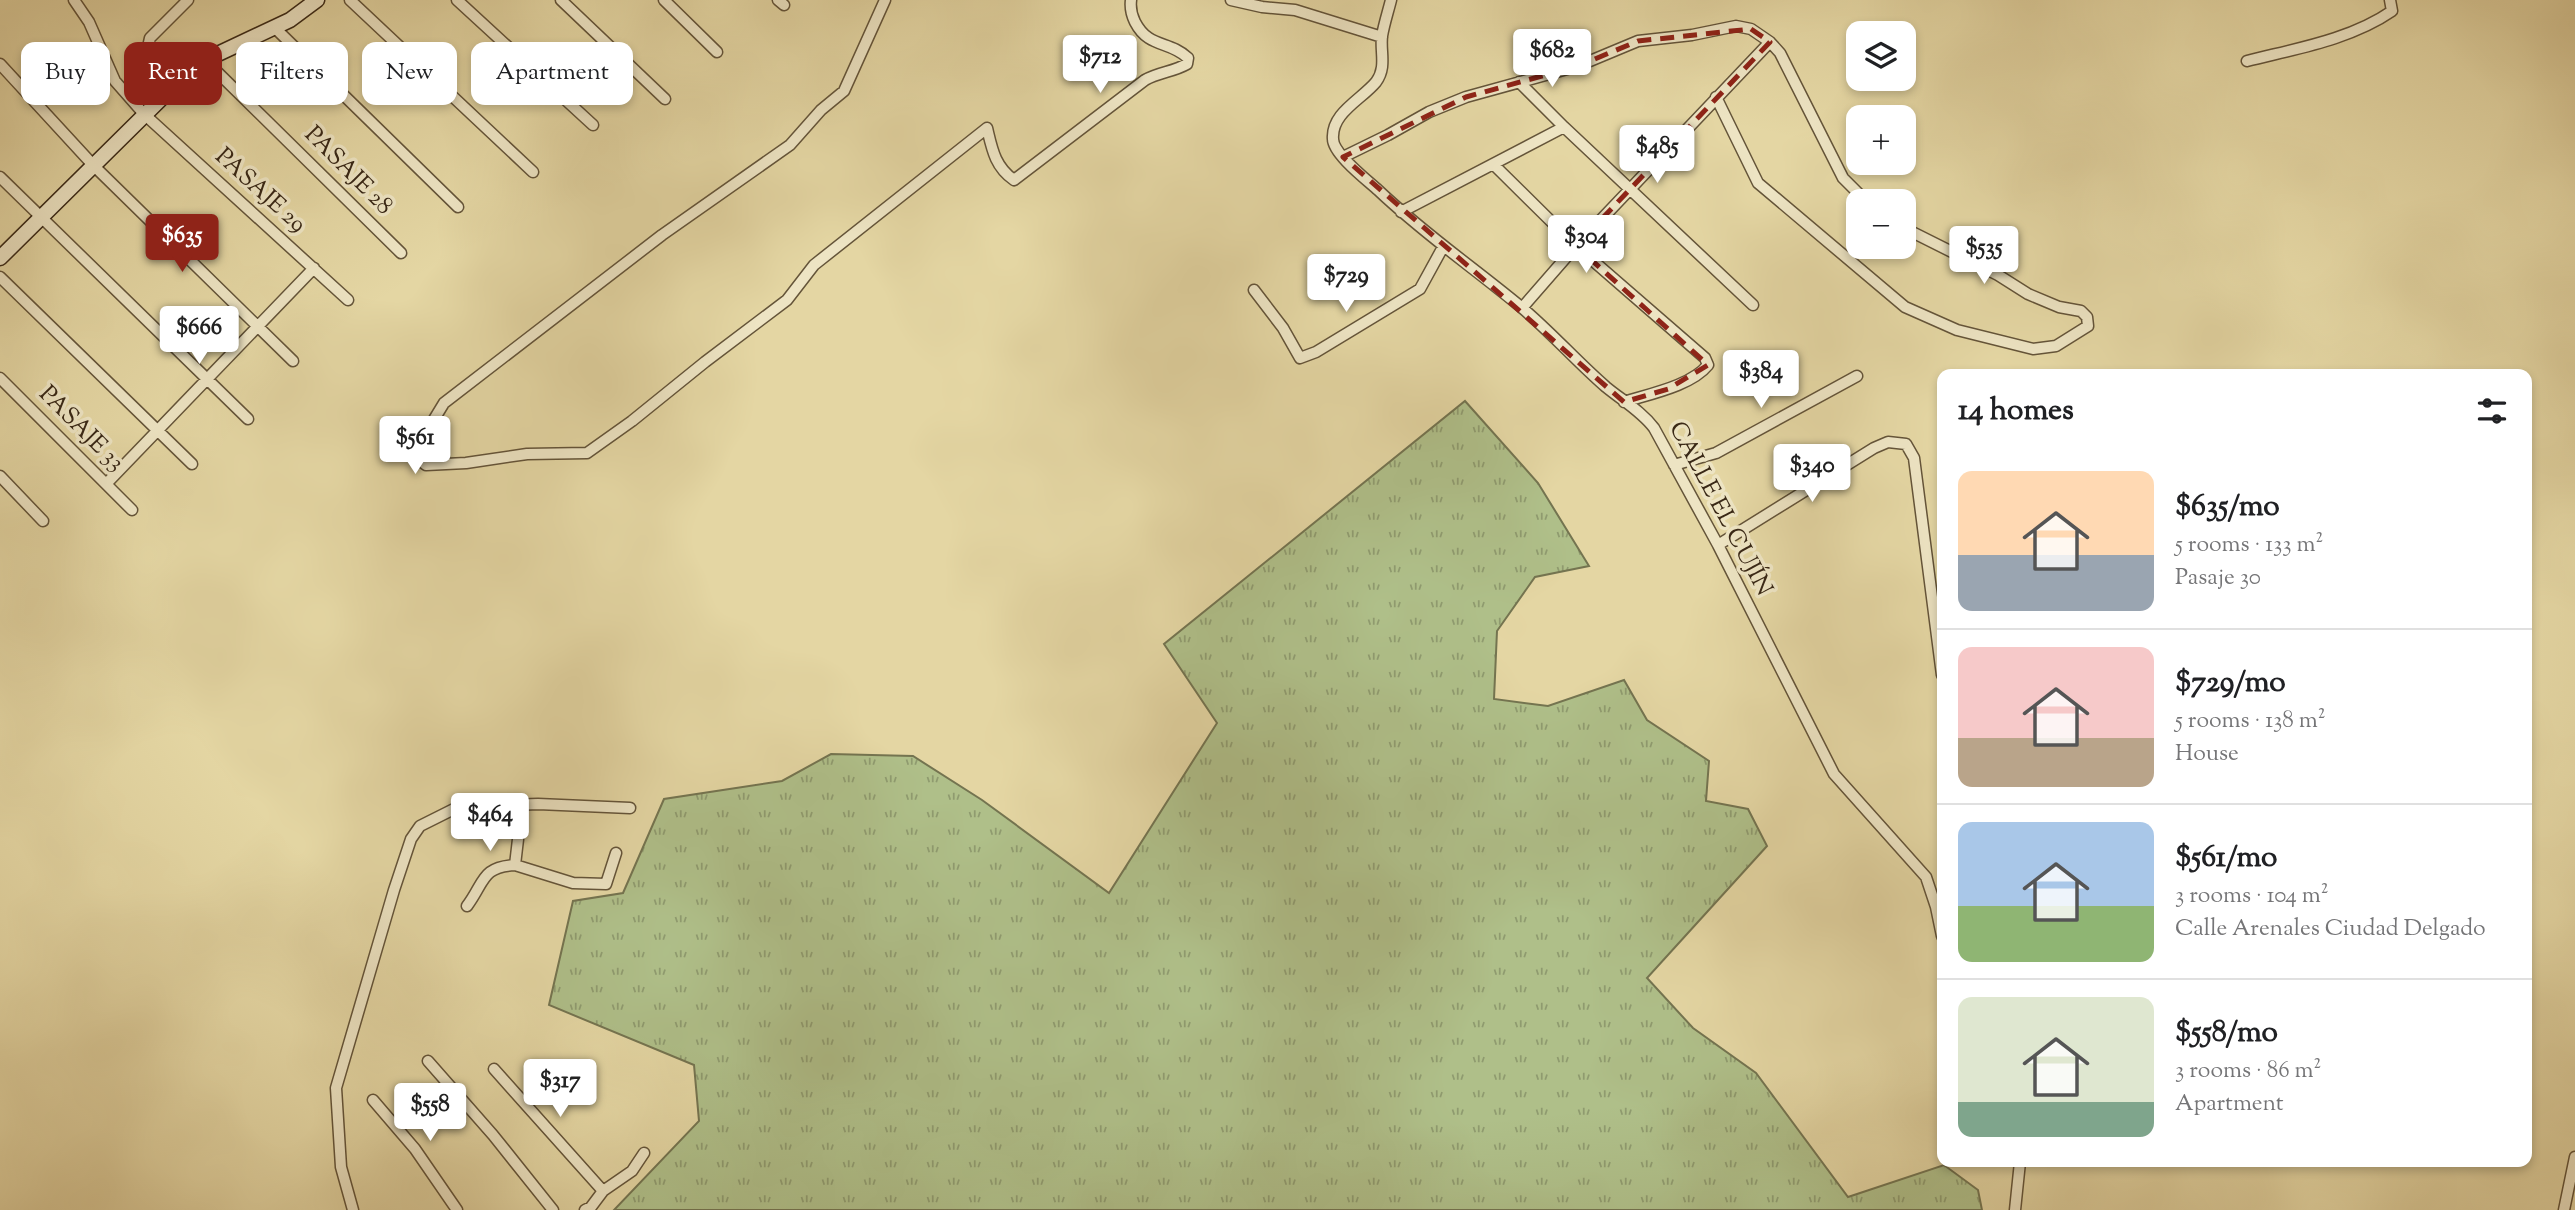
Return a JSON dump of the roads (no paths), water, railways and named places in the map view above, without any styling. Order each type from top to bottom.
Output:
[{"type":"main road","points":[[222,52],[275,27],[317,0]]},
{"type":"main road","points":[[0,258],[153,105]]},
{"type":"street","name":"PASAJE 29","points":[[74,0],[89,22],[114,81],[144,114],[348,300]]},
{"type":"street","points":[[149,42],[188,0]]},
{"type":"street","points":[[350,0],[533,172]]},
{"type":"street","points":[[457,0],[593,125]]},
{"type":"street","points":[[561,0],[665,99]]},
{"type":"street","points":[[664,0],[717,52]]},
{"type":"street","points":[[886,0],[844,91],[821,110],[790,145],[652,244],[444,403],[416,449],[418,459],[426,465],[466,463],[527,454],[587,453],[787,300],[814,265],[988,128],[992,153],[1003,172],[1014,180],[1145,80],[1159,72],[1177,70],[1187,64],[1188,58],[1180,50],[1160,46],[1141,35],[1131,14],[1131,0]]},
{"type":"street","points":[[1231,0],[1262,7],[1295,10],[1382,37]]},
{"type":"street","points":[[1391,0],[1382,37],[1384,62],[1380,75],[1376,82],[1349,106],[1334,128],[1333,144],[1343,157],[1429,112],[1466,97],[1578,66],[1638,41],[1692,35],[1735,26],[1751,29],[1780,53],[1843,178],[1854,189]]},
{"type":"street","points":[[2246,61],[2324,41],[2381,19],[2392,11],[2390,0]]},
{"type":"street","points":[[275,27],[458,207]]},
{"type":"street","points":[[1522,308],[1576,246],[1770,42]]},
{"type":"street","points":[[0,64],[93,165],[293,361]]},
{"type":"street","name":"PASAJE 28","points":[[222,77],[401,253]]},
{"type":"street","points":[[1519,82],[1564,128],[1753,305]]},
{"type":"street","points":[[1716,97],[1758,183],[1846,257]]},
{"type":"street","points":[[1401,212],[1564,128]]},
{"type":"street","name":"CALLE EL CUJÍN","points":[[1343,157],[1401,212],[1522,308],[1624,402],[1644,416],[1718,545],[1834,774],[1926,877],[1937,918]]},
{"type":"street","points":[[1493,164],[1576,246],[1705,358],[1708,365],[1704,370],[1668,389],[1624,402]]},
{"type":"street","points":[[0,177],[248,419]]},
{"type":"street","points":[[1848,259],[1905,307],[1956,330],[2033,349],[2056,346],[2088,326],[2087,317],[2081,311],[2059,307],[2028,294],[1998,275],[1916,234]]},
{"type":"street","points":[[1254,290],[1283,328],[1300,358],[1315,352],[1420,289],[1443,247]]},
{"type":"street","points":[[106,484],[314,268]]},
{"type":"street","points":[[0,276],[192,464]]},
{"type":"street","points":[[1674,465],[1716,453],[1857,376]]},
{"type":"street","name":"PASAJE 33","points":[[0,378],[132,510]]},
{"type":"street","points":[[1718,545],[1874,448],[1888,442],[1906,444],[1913,458],[1918,484],[1937,635]]},
{"type":"street","points":[[0,476],[43,521]]},
{"type":"street","points":[[515,865],[522,805]]},
{"type":"street","points":[[353,1210],[341,1167],[336,1088],[411,839],[420,826],[458,807],[522,805],[630,808]]},
{"type":"street","points":[[467,906],[490,869],[501,865],[515,865],[573,883],[606,884],[617,853]]},
{"type":"street","points":[[428,1061],[493,1135],[553,1210]]},
{"type":"street","points":[[494,1069],[603,1191]]},
{"type":"street","points":[[373,1100],[415,1149],[457,1210]]},
{"type":"street","points":[[585,1210],[591,1208],[603,1191],[632,1171],[644,1153]]},
{"type":"street","points":[[2564,1210],[2575,1157]]},
{"type":"street","points":[[2015,1210],[2019,1167]]}]
